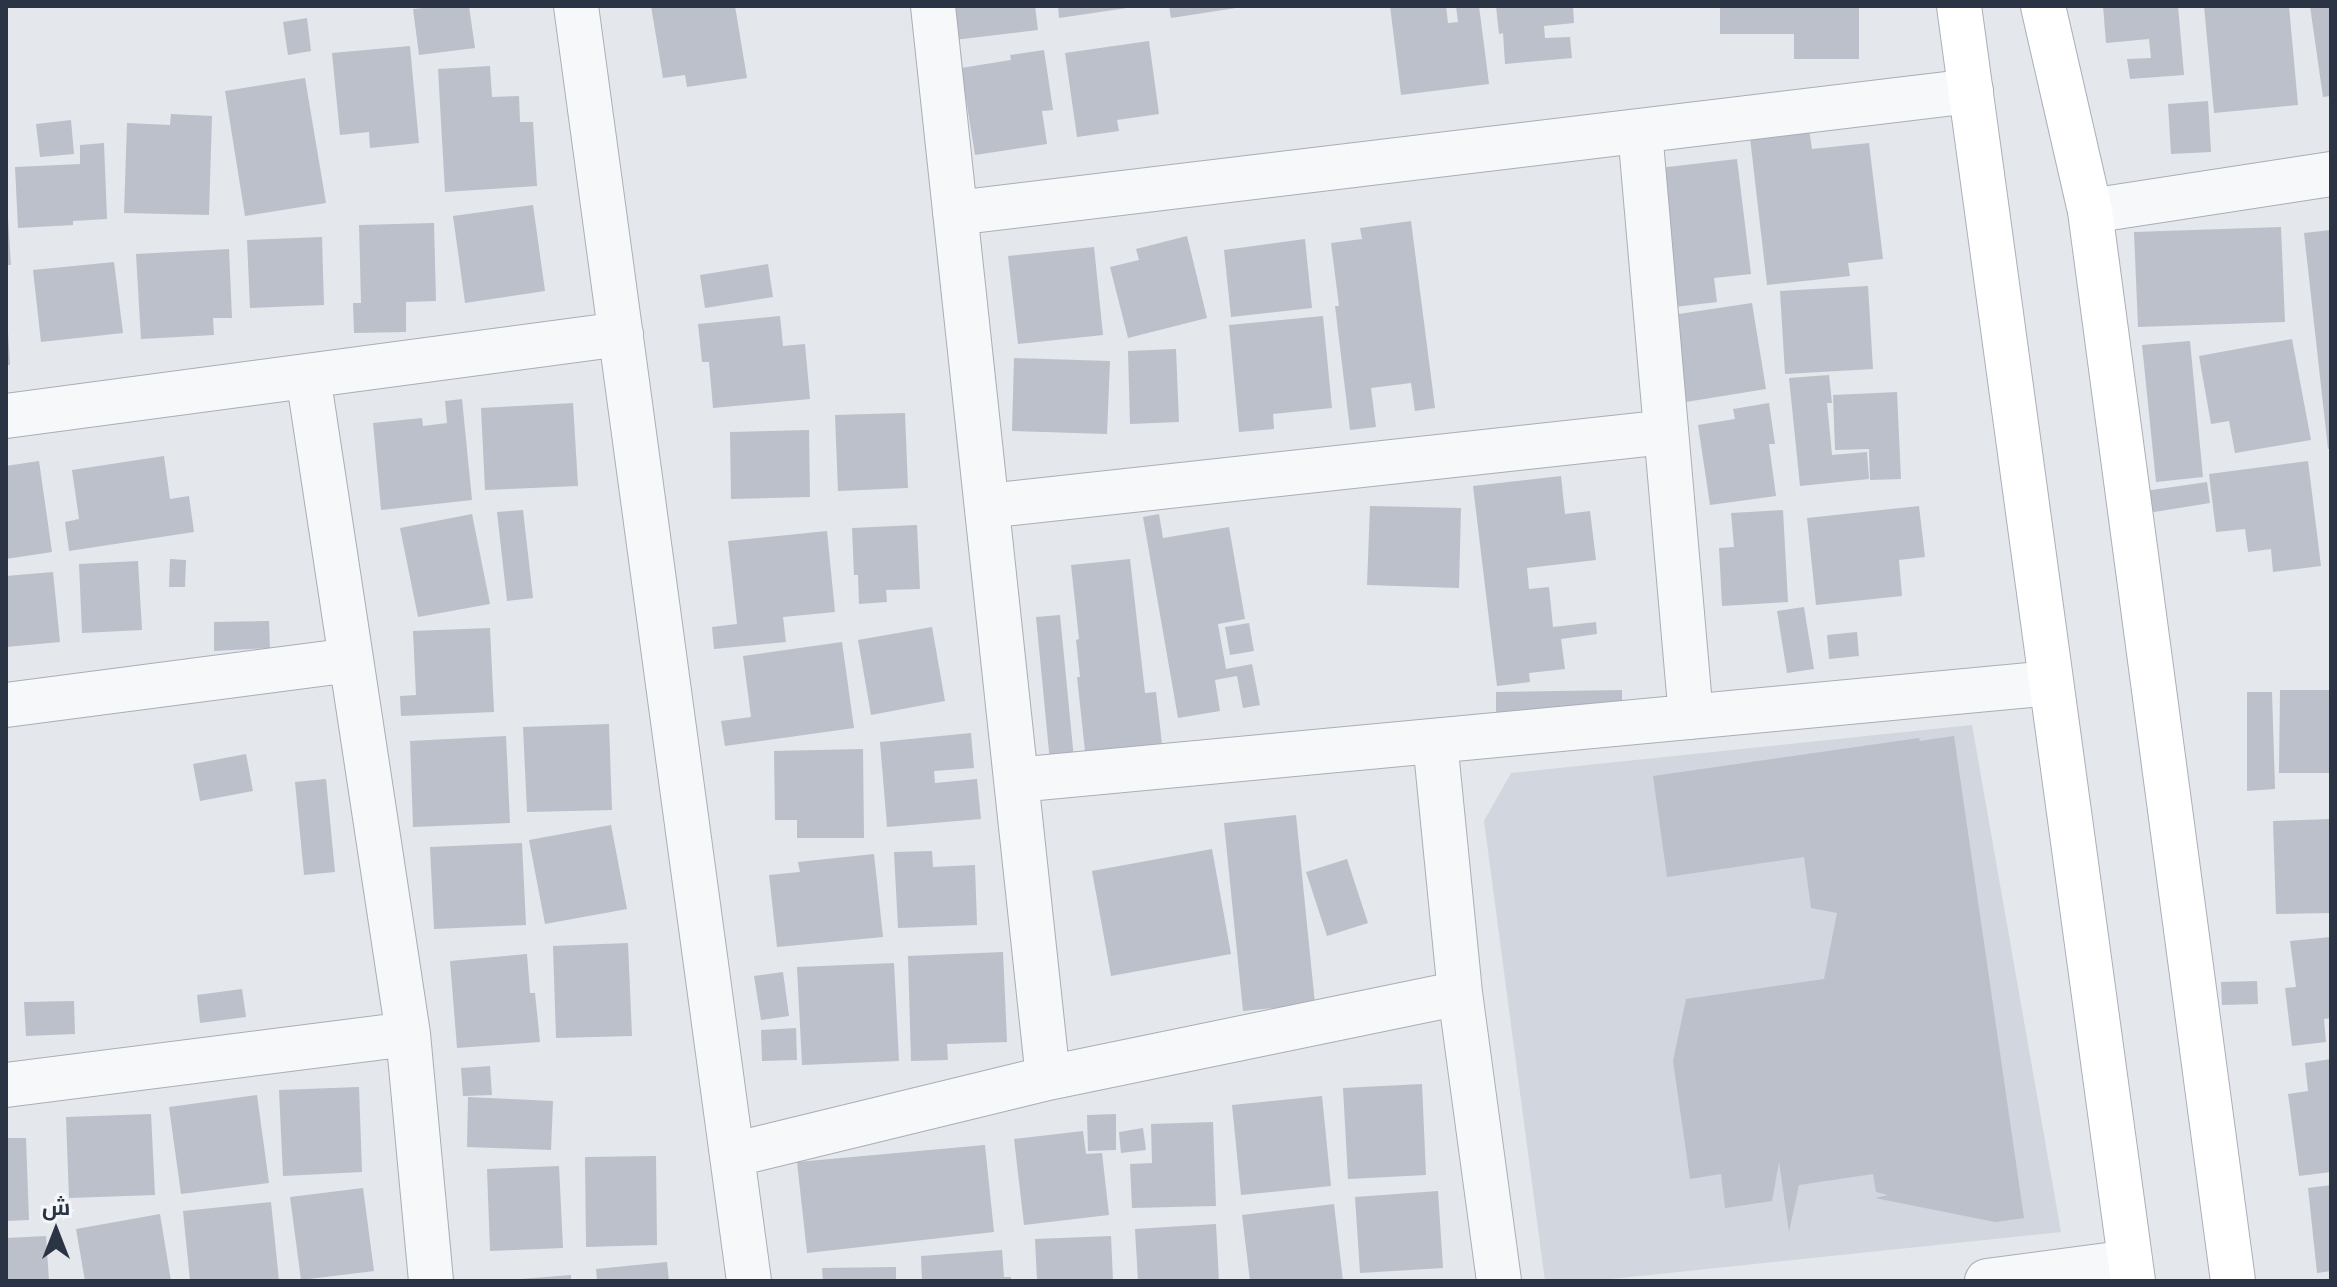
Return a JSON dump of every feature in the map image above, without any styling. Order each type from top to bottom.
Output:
[{"type":"street","points":[[576,6],[749,1281]]},
{"type":"street","points":[[933,6],[1048,1078]]},
{"type":"street","points":[[1959,6],[2131,1272],[1987,1281]]},
{"type":"street","points":[[2043,6],[2090,211],[2233,1281]]},
{"type":"street","points":[[955,213],[1971,91]]},
{"type":"street","points":[[1640,131],[1691,717]]},
{"type":"street","points":[[2090,211],[2331,174]]},
{"type":"street","points":[[6,416],[621,334]]},
{"type":"street","points":[[308,376],[408,1034],[431,1281]]},
{"type":"street","points":[[987,506],[1666,432]]},
{"type":"street","points":[[6,705],[351,660]]},
{"type":"street","points":[[1016,780],[2051,683]]},
{"type":"street","points":[[1435,741],[1460,993],[1499,1281]]},
{"type":"street","points":[[732,1155],[1048,1078],[1460,993]]},
{"type":"street","points":[[6,1085],[408,1034]]},
{"type":"shaded area","points":[[1972,725],[2061,1232],[1592,1281],[1545,1281],[1484,821],[1511,773]]},
{"type":"building","points":[[469,6],[475,48],[419,55],[413,9]]},
{"type":"building","points":[[651,6],[735,6],[747,78],[687,87],[685,75],[663,78]]},
{"type":"building","points":[[950,6],[1035,6],[1038,30],[954,40]]},
{"type":"building","points":[[1058,6],[1127,6],[1127,8],[1059,18]]},
{"type":"building","points":[[1169,6],[1236,6],[1236,8],[1171,18]]},
{"type":"building","points":[[1390,6],[1446,6],[1448,23],[1458,22],[1456,6],[1479,6],[1489,84],[1401,95]]},
{"type":"building","points":[[1496,6],[1573,6],[1574,23],[1544,26],[1545,38],[1570,37],[1572,58],[1505,64],[1503,33],[1499,34]]},
{"type":"building","points":[[1720,6],[1859,6],[1859,59],[1794,59],[1794,34],[1720,34]]},
{"type":"building","points":[[2103,6],[2178,6],[2184,75],[2130,79],[2127,59],[2151,58],[2149,39],[2106,43]]},
{"type":"building","points":[[2204,6],[2289,6],[2298,105],[2214,113]]},
{"type":"building","points":[[2310,6],[2331,6],[2331,96],[2323,97]]},
{"type":"building","points":[[307,18],[311,51],[288,55],[283,22]]},
{"type":"building","points":[[1149,41],[1159,114],[1117,120],[1119,131],[1077,137],[1065,53]]},
{"type":"building","points":[[410,46],[419,143],[370,148],[369,132],[340,135],[332,53]]},
{"type":"building","points":[[1044,50],[1053,110],[1042,111],[1047,144],[975,155],[961,68],[1011,60],[1010,55]]},
{"type":"building","points":[[490,66],[492,97],[519,96],[520,122],[533,122],[537,186],[445,192],[438,69]]},
{"type":"building","points":[[305,78],[326,203],[245,216],[225,91]]},
{"type":"building","points":[[2208,101],[2211,152],[2171,154],[2168,104]]},
{"type":"building","points":[[171,114],[212,116],[209,215],[124,213],[127,123],[170,125]]},
{"type":"building","points":[[71,120],[74,154],[40,157],[36,124]]},
{"type":"building","points":[[1808,122],[1812,149],[1869,143],[1883,259],[1848,263],[1850,276],[1767,285],[1749,129]]},
{"type":"building","points":[[104,143],[107,219],[73,221],[73,225],[18,228],[15,167],[80,164],[80,145]]},
{"type":"building","points":[[1737,159],[1751,274],[1714,278],[1717,302],[1666,308],[1650,169]]},
{"type":"building","points":[[533,205],[545,291],[465,303],[453,216]]},
{"type":"building","points":[[8,218],[11,265],[6,265]]},
{"type":"building","points":[[1411,221],[1435,408],[1415,411],[1411,383],[1371,388],[1376,427],[1350,430],[1331,243],[1362,239],[1360,228]]},
{"type":"building","points":[[434,223],[436,301],[406,302],[406,332],[354,333],[353,303],[361,303],[359,225]]},
{"type":"building","points":[[2281,227],[2285,322],[2138,327],[2134,232]]},
{"type":"building","points":[[2331,230],[2331,448],[2328,449],[2304,233]]},
{"type":"building","points":[[1187,236],[1207,318],[1128,338],[1110,267],[1139,260],[1136,249]]},
{"type":"building","points":[[322,237],[324,305],[250,308],[247,240]]},
{"type":"building","points":[[1305,239],[1312,308],[1231,317],[1224,250]]},
{"type":"building","points":[[1094,247],[1103,335],[1018,344],[1008,256]]},
{"type":"building","points":[[229,249],[232,318],[213,318],[214,335],[141,339],[136,254]]},
{"type":"building","points":[[114,262],[123,333],[41,342],[33,270]]},
{"type":"building","points":[[768,264],[773,297],[705,308],[700,275]]},
{"type":"building","points":[[1868,286],[1873,369],[1785,374],[1780,291]]},
{"type":"building","points":[[1752,303],[1766,389],[1686,402],[1672,315]]},
{"type":"building","points":[[780,316],[783,346],[805,344],[810,399],[713,408],[709,362],[702,362],[698,324]]},
{"type":"building","points":[[1323,316],[1332,408],[1273,414],[1274,429],[1239,432],[1229,325]]},
{"type":"building","points":[[8,332],[10,365],[6,365]]},
{"type":"building","points":[[2292,339],[2311,440],[2235,453],[2229,421],[2211,424],[2199,356]]},
{"type":"building","points":[[2190,341],[2203,477],[2156,482],[2142,345]]},
{"type":"building","points":[[1176,349],[1179,422],[1130,424],[1128,351]]},
{"type":"building","points":[[1014,358],[1110,361],[1107,434],[1012,431]]},
{"type":"building","points":[[1829,375],[1832,403],[1827,403],[1832,455],[1867,452],[1869,479],[1800,486],[1789,378]]},
{"type":"building","points":[[1897,392],[1901,479],[1870,480],[1869,449],[1835,450],[1833,395]]},
{"type":"building","points":[[462,399],[472,500],[381,510],[373,423],[422,418],[423,426],[447,423],[445,401]]},
{"type":"building","points":[[573,403],[578,486],[485,490],[481,408]]},
{"type":"building","points":[[1769,403],[1775,444],[1769,444],[1776,496],[1710,505],[1698,425],[1735,419],[1733,409]]},
{"type":"building","points":[[905,413],[908,488],[838,491],[835,415]]},
{"type":"building","points":[[809,430],[810,497],[731,499],[730,432]]},
{"type":"building","points":[[164,456],[170,499],[189,496],[194,532],[69,551],[65,522],[79,519],[72,470]]},
{"type":"building","points":[[39,461],[52,552],[6,559],[6,466]]},
{"type":"building","points":[[2308,461],[2321,566],[2273,572],[2271,549],[2248,552],[2245,529],[2216,532],[2209,474]]},
{"type":"building","points":[[1561,476],[1565,514],[1590,511],[1596,560],[1527,568],[1529,589],[1549,587],[1553,627],[1596,622],[1597,634],[1561,639],[1565,669],[1529,673],[1530,682],[1497,686],[1473,486]]},
{"type":"building","points":[[2207,482],[2210,503],[2148,513],[2145,491]]},
{"type":"building","points":[[1370,506],[1461,508],[1459,588],[1367,585]]},
{"type":"building","points":[[1919,506],[1925,557],[1899,560],[1902,596],[1816,605],[1807,518]]},
{"type":"building","points":[[523,510],[533,598],[507,601],[497,512]]},
{"type":"building","points":[[1783,510],[1788,602],[1722,606],[1719,548],[1734,547],[1731,513]]},
{"type":"building","points":[[472,514],[490,604],[418,617],[400,528]]},
{"type":"building","points":[[1159,514],[1163,538],[1229,527],[1245,619],[1218,624],[1226,669],[1252,664],[1260,705],[1243,708],[1237,676],[1215,680],[1220,711],[1178,718],[1143,517]]},
{"type":"building","points":[[917,525],[920,589],[886,590],[887,602],[859,604],[852,528]]},
{"type":"building","points":[[827,531],[835,612],[783,617],[786,642],[714,649],[712,627],[737,624],[728,541]]},
{"type":"building","points":[[170,559],[186,560],[185,587],[169,587]]},
{"type":"building","points":[[1130,559],[1145,693],[1156,692],[1162,744],[1085,751],[1077,677],[1080,677],[1076,640],[1079,639],[1071,565]]},
{"type":"building","points":[[138,561],[142,630],[82,633],[79,564]]},
{"type":"building","points":[[53,572],[60,642],[6,647],[6,576]]},
{"type":"building","points":[[1804,607],[1814,669],[1787,673],[1777,611]]},
{"type":"building","points":[[1060,615],[1074,759],[1050,762],[1036,617]]},
{"type":"building","points":[[269,621],[270,648],[214,651],[214,622]]},
{"type":"building","points":[[1249,623],[1254,651],[1230,655],[1225,627]]},
{"type":"building","points":[[932,627],[945,701],[871,715],[858,640]]},
{"type":"building","points":[[490,628],[494,712],[401,716],[400,696],[416,695],[413,631]]},
{"type":"building","points":[[1857,632],[1859,656],[1829,659],[1827,635]]},
{"type":"building","points":[[842,642],[854,728],[725,746],[721,721],[751,717],[743,656]]},
{"type":"building","points":[[1622,690],[1622,710],[1496,712],[1496,692]]},
{"type":"building","points":[[2280,690],[2331,690],[2331,773],[2279,773]]},
{"type":"building","points":[[2247,692],[2272,692],[2275,789],[2247,791]]},
{"type":"building","points":[[609,724],[612,810],[527,812],[523,727]]},
{"type":"building","points":[[971,733],[974,768],[934,771],[935,783],[977,779],[981,819],[887,827],[880,742]]},
{"type":"building","points":[[506,736],[510,823],[413,827],[410,741]]},
{"type":"building","points":[[1954,736],[2024,1218],[1995,1222],[1875,1198],[1888,1195],[1876,1192],[1873,1174],[1799,1185],[1789,1232],[1779,1162],[1772,1201],[1725,1208],[1721,1174],[1690,1179],[1673,1061],[1686,999],[1824,979],[1837,913],[1811,908],[1804,857],[1667,877],[1653,776],[1919,738],[1920,741]]},
{"type":"building","points":[[863,749],[864,838],[797,838],[797,820],[775,820],[774,751]]},
{"type":"building","points":[[246,754],[253,791],[200,801],[193,764]]},
{"type":"building","points":[[326,779],[335,872],[304,875],[295,782]]},
{"type":"building","points":[[1296,815],[1315,1004],[1243,1011],[1224,823]]},
{"type":"building","points":[[2331,819],[2331,913],[2276,914],[2273,821]]},
{"type":"building","points":[[611,825],[627,909],[545,924],[529,840]]},
{"type":"building","points":[[522,843],[526,925],[434,929],[430,847]]},
{"type":"building","points":[[1212,849],[1231,954],[1111,976],[1092,871]]},
{"type":"building","points":[[932,851],[933,867],[975,865],[977,925],[898,928],[894,852]]},
{"type":"building","points":[[874,854],[883,937],[777,947],[769,875],[800,872],[798,862]]},
{"type":"building","points":[[1347,859],[1368,923],[1327,936],[1306,872]]},
{"type":"building","points":[[2331,937],[2331,1018],[2324,1019],[2326,1042],[2292,1046],[2285,988],[2296,987],[2290,941]]},
{"type":"building","points":[[628,943],[632,1036],[556,1038],[553,946]]},
{"type":"building","points":[[1003,952],[1007,1042],[947,1044],[948,1060],[911,1061],[908,956]]},
{"type":"building","points":[[527,954],[530,993],[535,993],[540,1042],[457,1048],[450,961]]},
{"type":"building","points":[[894,963],[899,1061],[802,1065],[797,967]]},
{"type":"building","points":[[783,972],[789,1016],[761,1020],[754,976]]},
{"type":"building","points":[[2257,981],[2258,1004],[2222,1005],[2221,982]]},
{"type":"building","points":[[242,989],[246,1017],[200,1023],[197,995]]},
{"type":"building","points":[[74,1001],[75,1034],[26,1036],[24,1002]]},
{"type":"building","points":[[796,1028],[797,1060],[762,1061],[761,1030]]},
{"type":"building","points":[[2331,1059],[2331,1172],[2299,1176],[2288,1094],[2308,1091],[2305,1063]]},
{"type":"building","points":[[490,1066],[492,1095],[463,1096],[461,1068]]},
{"type":"building","points":[[1422,1084],[1426,1175],[1348,1179],[1343,1088]]},
{"type":"building","points":[[359,1087],[362,1172],[283,1176],[279,1090]]},
{"type":"building","points":[[257,1095],[269,1183],[181,1194],[169,1107]]},
{"type":"building","points":[[1322,1096],[1331,1186],[1241,1195],[1232,1105]]},
{"type":"building","points":[[468,1097],[553,1101],[551,1150],[467,1147]]},
{"type":"building","points":[[151,1114],[155,1195],[69,1198],[66,1117]]},
{"type":"building","points":[[1116,1114],[1116,1150],[1088,1151],[1087,1115]]},
{"type":"building","points":[[1213,1122],[1216,1206],[1132,1208],[1130,1164],[1152,1163],[1151,1124]]},
{"type":"building","points":[[1143,1128],[1146,1150],[1121,1153],[1119,1132]]},
{"type":"building","points":[[1083,1131],[1086,1154],[1102,1153],[1109,1215],[1024,1225],[1014,1139]]},
{"type":"building","points":[[6,1138],[26,1138],[29,1220],[6,1221]]},
{"type":"building","points":[[985,1145],[994,1232],[807,1253],[797,1162]]},
{"type":"building","points":[[656,1156],[657,1245],[586,1247],[585,1157]]},
{"type":"building","points":[[559,1166],[563,1248],[490,1251],[487,1169]]},
{"type":"building","points":[[2331,1185],[2331,1271],[2317,1273],[2308,1188]]},
{"type":"building","points":[[363,1188],[374,1271],[301,1280],[290,1197]]},
{"type":"building","points":[[1438,1191],[1443,1268],[1360,1273],[1355,1197]]},
{"type":"building","points":[[271,1202],[279,1281],[190,1281],[183,1211]]},
{"type":"building","points":[[1334,1204],[1343,1281],[1250,1281],[1242,1215]]},
{"type":"building","points":[[160,1214],[171,1281],[85,1281],[76,1229]]},
{"type":"building","points":[[1216,1224],[1219,1281],[1138,1281],[1135,1229]]},
{"type":"building","points":[[46,1236],[49,1281],[6,1281],[6,1238]]},
{"type":"building","points":[[1111,1236],[1113,1281],[1037,1281],[1035,1239]]},
{"type":"building","points":[[1002,1250],[1004,1277],[1011,1277],[1011,1281],[922,1281],[921,1256]]},
{"type":"building","points":[[667,1262],[669,1281],[597,1281],[596,1269]]},
{"type":"building","points":[[896,1267],[896,1281],[823,1281],[822,1268]]},
{"type":"building","points":[[571,1275],[571,1281],[521,1281],[521,1279]]}]
